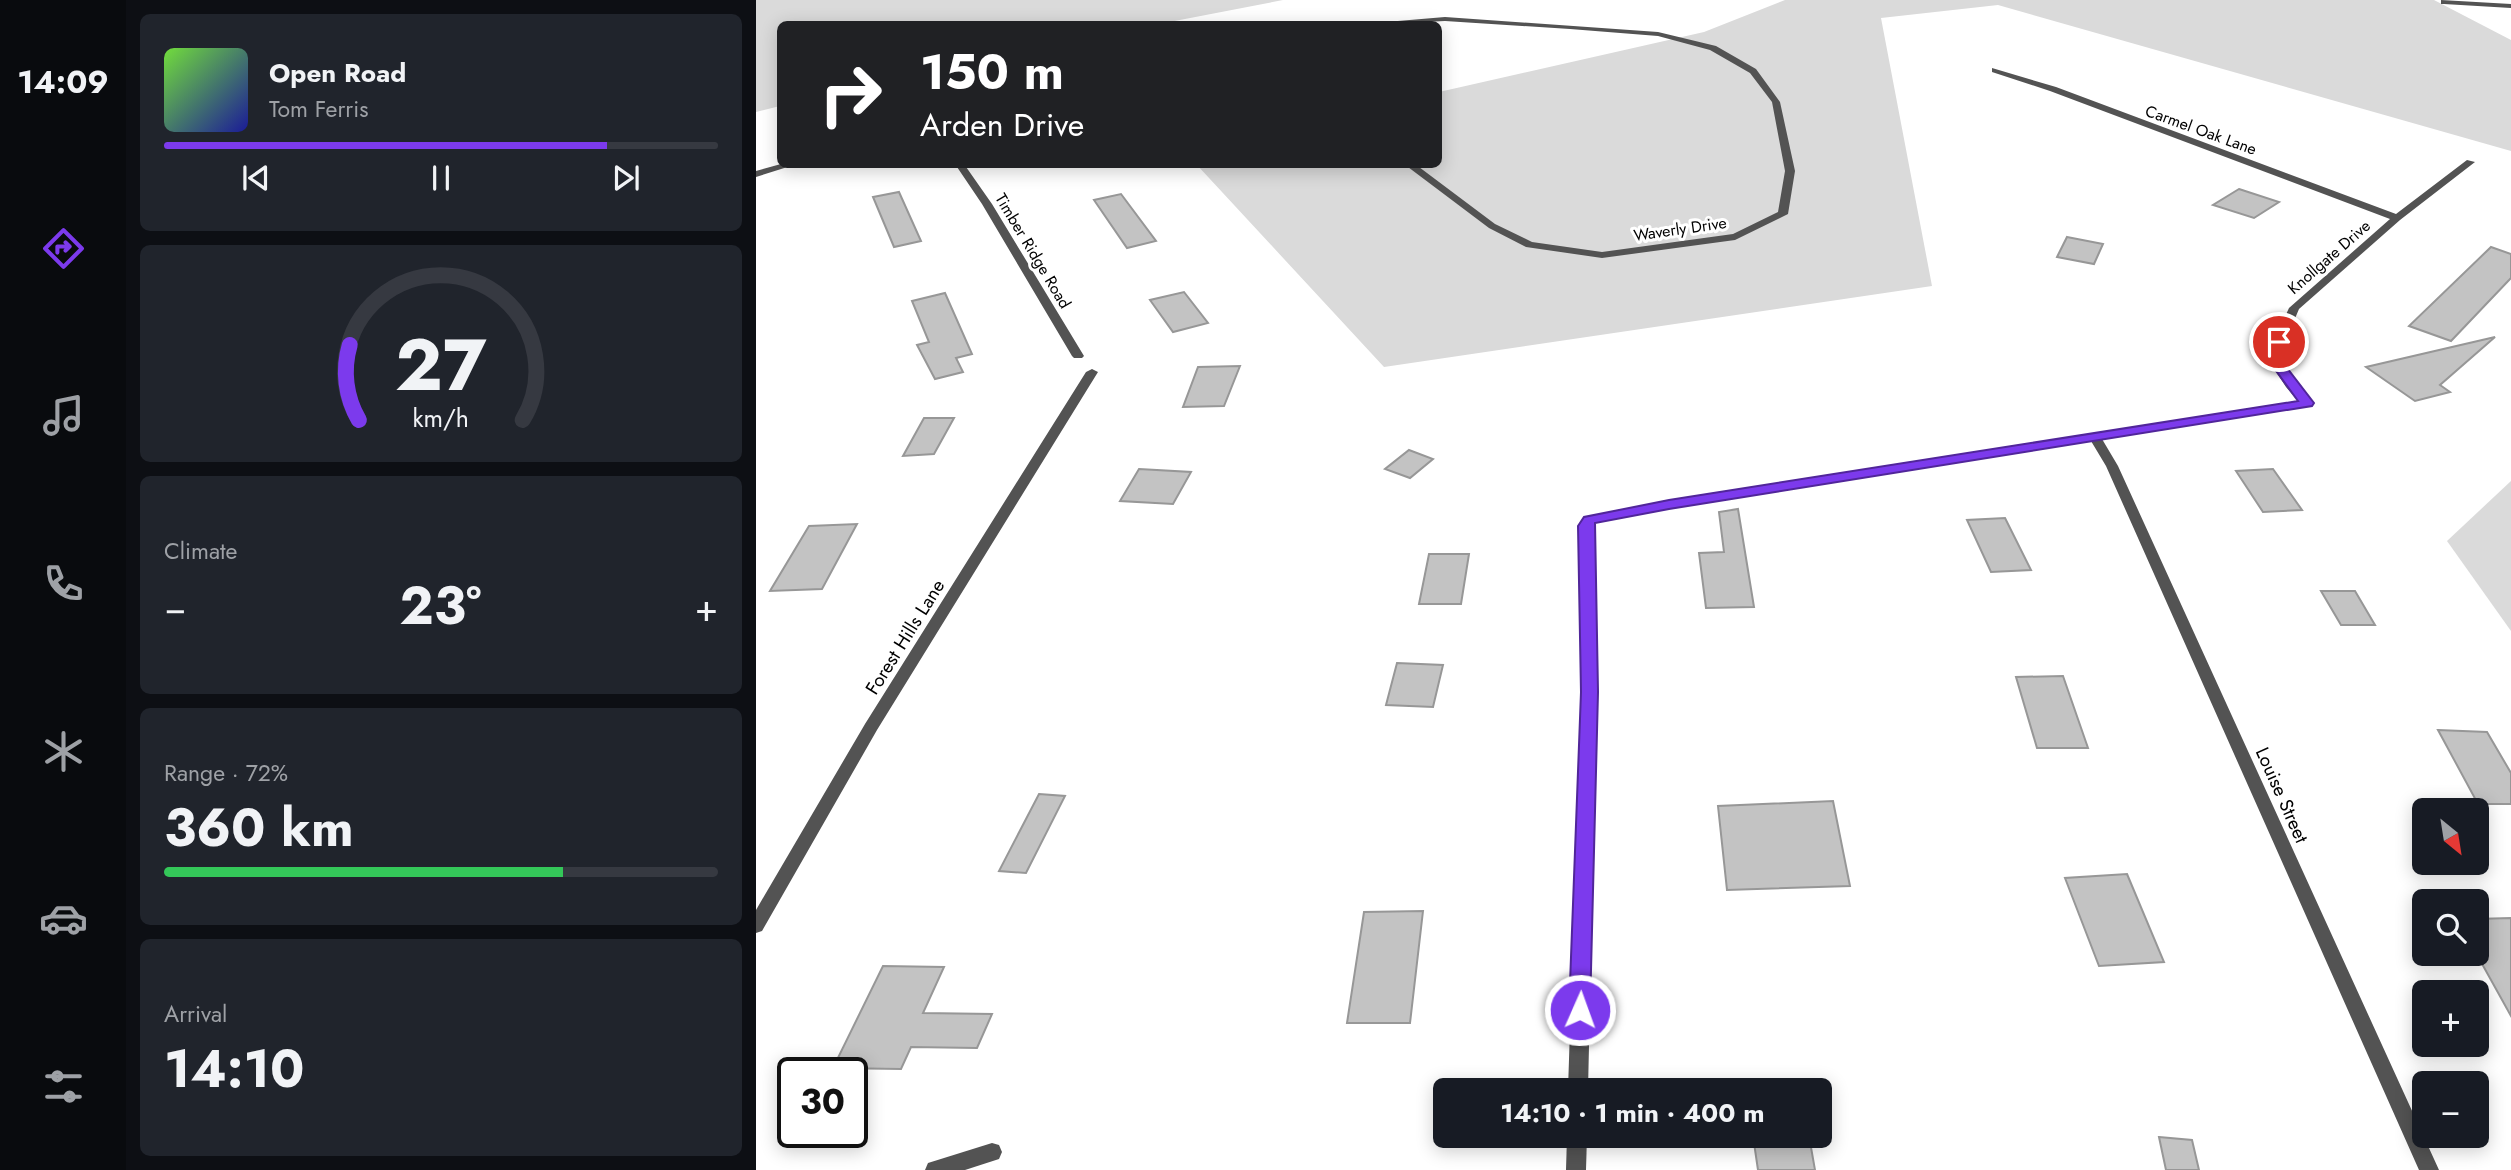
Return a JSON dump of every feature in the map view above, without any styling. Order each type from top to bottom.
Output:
[{"type":"street","points":[[2444,2],[2511,6]]},
{"type":"street","name":"Waverly Drive","points":[[1413,168],[1492,226],[1530,245],[1602,255],[1735,237],[1783,214],[1790,171],[1776,102],[1753,71],[1713,48],[1658,34],[1445,19],[1421,21]]},
{"type":"street","name":"Carmel Oak Lane","points":[[1994,70],[2053,89],[2398,218]]},
{"type":"street","name":"Knollgate Drive","points":[[2095,438],[2307,403],[2290,385],[2277,364],[2279,342],[2294,308],[2398,218],[2470,162]]},
{"type":"street","points":[[756,174],[778,168]]},
{"type":"street","name":"Timber Ridge Road","points":[[962,168],[987,204],[1078,356]]},
{"type":"street","name":"Forest Hills Lane","points":[[756,926],[871,728],[1092,372]]},
{"type":"street","points":[[1578,1078],[1589,692],[1586,526],[1589,520],[1669,504],[2095,438]]},
{"type":"street","name":"Louise Street","points":[[2095,438],[2112,466],[2429,1170]]},
{"type":"street","points":[[1576,1170],[1577,1148]]},
{"type":"street","points":[[935,1170],[992,1152]]},
{"type":"shaded area","points":[[756,0],[1283,0],[1174,21],[777,21],[777,107],[756,112]]},
{"type":"shaded area","points":[[1785,0],[2434,0],[2511,40],[2511,151],[1998,5],[1881,18],[1932,286],[1384,367],[1200,168],[1442,168],[1442,91],[1704,32]]},
{"type":"shaded area","points":[[2511,481],[2511,631],[2447,541]]},
{"type":"building","points":[[2239,189],[2279,202],[2254,218],[2213,205]]},
{"type":"building","points":[[899,192],[921,241],[894,247],[873,197]]},
{"type":"building","points":[[1121,194],[1156,241],[1127,248],[1094,200]]},
{"type":"building","points":[[2067,237],[2103,244],[2094,264],[2057,257]]},
{"type":"building","points":[[2491,247],[2511,254],[2511,278],[2451,341],[2409,326]]},
{"type":"building","points":[[1184,292],[1208,323],[1173,332],[1150,300]]},
{"type":"building","points":[[945,293],[972,354],[956,358],[963,372],[935,379],[917,345],[929,342],[912,301]]},
{"type":"building","points":[[2495,337],[2440,385],[2450,392],[2415,401],[2366,367]]},
{"type":"building","points":[[1240,366],[1224,406],[1183,407],[1198,367]]},
{"type":"building","points":[[924,418],[954,418],[934,454],[903,456]]},
{"type":"building","points":[[1409,450],[1433,459],[1410,478],[1385,469]]},
{"type":"building","points":[[1139,469],[1191,472],[1173,504],[1120,501]]},
{"type":"building","points":[[2273,469],[2302,510],[2263,512],[2236,471]]},
{"type":"building","points":[[1738,509],[1754,607],[1706,608],[1699,553],[1724,552],[1719,512]]},
{"type":"building","points":[[2005,518],[2031,570],[1991,572],[1967,520]]},
{"type":"building","points":[[857,524],[822,589],[770,591],[809,526]]},
{"type":"building","points":[[1429,554],[1469,554],[1461,604],[1419,604]]},
{"type":"building","points":[[2321,591],[2355,591],[2375,625],[2341,625]]},
{"type":"building","points":[[1397,663],[1443,665],[1433,707],[1386,705]]},
{"type":"building","points":[[2063,676],[2088,748],[2037,748],[2016,677]]},
{"type":"building","points":[[2438,730],[2487,732],[2511,773],[2511,804],[2489,804],[2489,798],[2475,798]]},
{"type":"building","points":[[1039,794],[1065,796],[1026,873],[999,871]]},
{"type":"building","points":[[1833,801],[1850,886],[1727,890],[1718,806]]},
{"type":"building","points":[[2127,874],[2164,962],[2099,966],[2065,878]]},
{"type":"building","points":[[1423,911],[1410,1023],[1347,1023],[1364,912]]},
{"type":"building","points":[[2511,918],[2511,1016],[2483,966],[2489,966],[2489,919]]},
{"type":"building","points":[[883,966],[944,967],[923,1013],[992,1014],[977,1048],[911,1047],[901,1069],[868,1069],[868,1057],[838,1057]]},
{"type":"building","points":[[2159,1137],[2192,1140],[2199,1170],[2166,1170]]},
{"type":"building","points":[[1755,1148],[1811,1148],[1815,1170],[1758,1170]]},
{"type":"route","points":[[1580,1010],[1589,692],[1586,526],[1589,520],[1669,504],[2307,403],[2290,385],[2277,364],[2279,342]]}]
